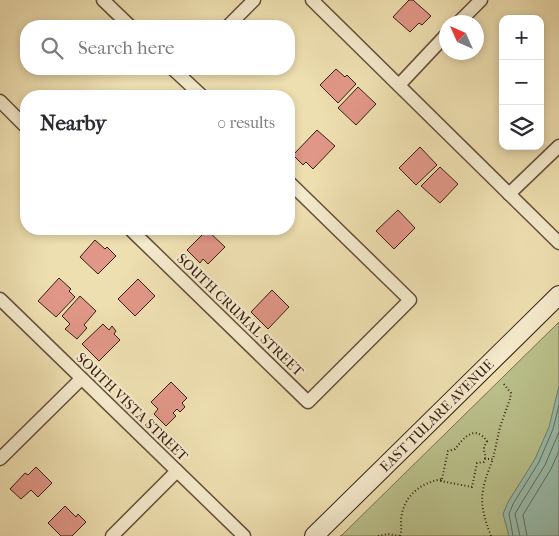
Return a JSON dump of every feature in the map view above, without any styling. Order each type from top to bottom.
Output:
[{"type":"street","points":[[103,0],[124,20]]},
{"type":"street","points":[[234,20],[254,0]]},
{"type":"street","points":[[312,0],[559,243]]},
{"type":"street","points":[[466,15],[481,0]]},
{"type":"street","points":[[398,85],[439,43]]},
{"type":"street","points":[[184,75],[197,90]]},
{"type":"street","points":[[0,101],[20,121]]},
{"type":"street","points":[[509,194],[559,146]]},
{"type":"street","name":"SOUTH CRUMAL STREET","points":[[136,235],[308,402],[410,300],[295,188]]},
{"type":"street","name":"EAST TULARE AVENUE","points":[[314,536],[559,295]]},
{"type":"street","name":"SOUTH VISTA STREET","points":[[0,299],[244,536]]},
{"type":"street","points":[[0,459],[81,379]]},
{"type":"street","points":[[112,536],[177,471]]},
{"type":"path","points":[[491,536],[484,517],[482,502],[484,482],[493,459],[500,427],[510,399],[511,393],[503,383]]},
{"type":"path","points":[[442,479],[448,451],[455,449],[467,435],[480,434],[484,437],[486,441],[483,449],[485,459]]},
{"type":"path","points":[[442,479],[441,481],[472,487],[477,463],[484,462],[485,459],[493,459]]},
{"type":"path","points":[[378,536],[388,534],[400,536],[403,510],[407,499],[417,489],[442,479]]},
{"type":"green space","points":[[559,322],[559,536],[340,536],[342,535]]},
{"type":"water","points":[[559,386],[559,536],[509,536],[503,514],[508,502],[535,459],[549,427]]},
{"type":"building","points":[[409,0],[413,0],[431,16],[422,25],[419,23],[410,32],[393,17]]},
{"type":"building","points":[[336,69],[345,77],[347,75],[356,84],[338,103],[320,85]]},
{"type":"building","points":[[358,87],[376,104],[356,125],[338,108]]},
{"type":"building","points":[[317,130],[335,146],[313,169],[306,162],[303,165],[295,157],[295,153]]},
{"type":"building","points":[[420,147],[437,165],[416,185],[399,168]]},
{"type":"building","points":[[440,167],[458,184],[440,203],[421,186]]},
{"type":"building","points":[[398,210],[415,228],[394,249],[376,231]]},
{"type":"building","points":[[202,235],[212,235],[225,247],[208,264],[203,259],[200,263],[187,250]]},
{"type":"building","points":[[95,240],[105,249],[107,247],[116,256],[98,274],[80,257]]},
{"type":"building","points":[[59,278],[71,289],[69,291],[75,297],[56,317],[38,301]]},
{"type":"building","points":[[138,279],[155,296],[135,316],[118,299]]},
{"type":"building","points":[[272,290],[289,307],[268,329],[251,312]]},
{"type":"building","points":[[80,296],[96,311],[84,325],[87,328],[77,339],[65,329],[70,324],[62,316]]},
{"type":"building","points":[[103,324],[109,330],[112,326],[116,331],[114,334],[120,340],[99,361],[82,344]]},
{"type":"building","points":[[171,382],[187,398],[182,403],[185,407],[180,412],[177,409],[173,413],[176,416],[166,426],[154,414],[158,409],[151,402]]},
{"type":"building","points":[[36,467],[52,483],[38,497],[31,490],[21,499],[10,489],[25,473],[28,475]]},
{"type":"building","points":[[65,506],[76,517],[78,514],[86,522],[72,536],[61,536],[48,523]]}]
